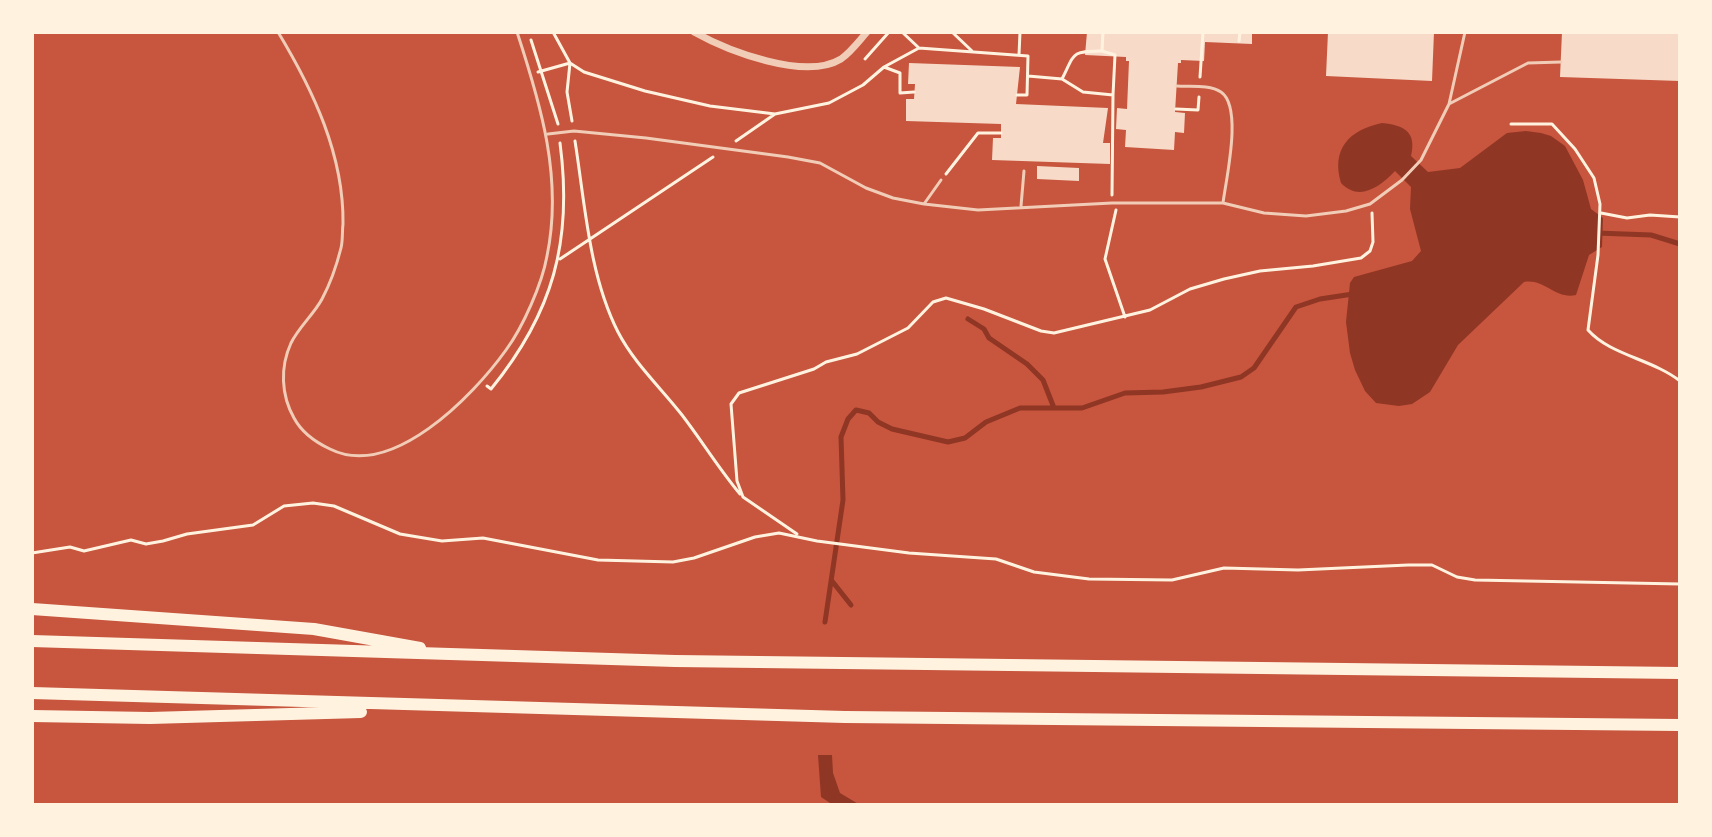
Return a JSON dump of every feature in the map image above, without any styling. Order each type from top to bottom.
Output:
[{"type":"highway","points":[[32,609],[314,629],[462,656]]},
{"type":"highway","points":[[32,641],[462,656],[826,664],[1680,673]]},
{"type":"highway","points":[[32,693],[845,717],[1680,725]]},
{"type":"highway","points":[[32,716],[150,718],[486,708]]},
{"type":"street","points":[[694,32],[788,64],[814,67],[840,59],[867,32]]},
{"type":"lane","points":[[278,32],[322,117],[343,197],[342,246],[322,299],[291,342],[284,369],[283,390],[287,404],[305,434],[336,453],[354,456],[372,455],[404,444],[456,407],[481,382],[508,347],[538,287],[552,229],[553,179],[548,134],[517,32]]},
{"type":"lane","points":[[548,134],[574,131],[726,148],[820,163],[866,188],[893,198],[978,210],[1115,203],[1223,203],[1264,213],[1306,216],[1346,211],[1370,204],[1402,180],[1421,160],[1449,104],[1465,32]]},
{"type":"lane","points":[[1449,104],[1528,63],[1561,62]]},
{"type":"lane","points":[[1177,86],[1211,88],[1220,91],[1229,100],[1231,146],[1223,203]]},
{"type":"lane","points":[[1021,206],[1024,171]]},
{"type":"lane","points":[[924,204],[941,180]]},
{"type":"path","points":[[553,32],[570,63],[584,72],[645,91],[710,106],[775,114],[829,103],[919,48],[1028,56],[1027,95],[1017,95]]},
{"type":"path","points":[[865,59],[889,32]]},
{"type":"path","points":[[902,32],[919,48]]},
{"type":"path","points":[[952,32],[974,53]]},
{"type":"path","points":[[1019,55],[1020,32]]},
{"type":"path","points":[[1102,51],[1103,32]]},
{"type":"path","points":[[1200,80],[1203,32]]},
{"type":"path","points":[[1239,41],[1240,32]]},
{"type":"path","points":[[1062,79],[1074,55],[1080,51],[1102,51],[1115,55],[1115,203],[1105,259],[1125,317]]},
{"type":"path","points":[[531,74],[570,63]]},
{"type":"path","points":[[570,63],[567,92],[591,239],[598,275],[618,333],[717,467],[743,497],[800,536]]},
{"type":"path","points":[[884,67],[900,73],[900,93],[914,92]]},
{"type":"path","points":[[1028,76],[1062,79],[1083,92],[1113,95]]},
{"type":"path","points":[[1176,109],[1198,110],[1199,93]]},
{"type":"path","points":[[547,259],[564,257],[775,114]]},
{"type":"path","points":[[1511,124],[1544,123],[1558,128],[1594,178],[1601,214],[1588,330],[1606,346],[1650,363],[1680,381]]},
{"type":"path","points":[[941,180],[978,133],[1001,133]]},
{"type":"path","points":[[743,497],[737,481],[731,404],[739,393],[857,354],[908,328],[933,302],[946,298],[1054,333],[1150,310],[1190,289],[1224,279],[1260,271],[1361,258],[1370,251],[1373,242],[1370,204]]},
{"type":"path","points":[[1601,214],[1627,218],[1650,215],[1680,217]]},
{"type":"path","points":[[32,553],[70,547],[84,551],[131,540],[146,544],[187,534],[253,525],[284,506],[299,503],[334,506],[400,534],[442,541],[483,538],[598,560],[673,562],[755,537],[779,533],[909,553],[996,559],[1034,572],[1089,579],[1172,580],[1224,568],[1298,570],[1432,565],[1457,577],[1475,580],[1680,584]]},
{"type":"shaded area","points":[[1382,123],[1407,131],[1412,141],[1411,156],[1428,172],[1460,168],[1507,133],[1526,131],[1551,136],[1565,146],[1583,180],[1591,209],[1603,218],[1602,247],[1589,255],[1576,295],[1562,295],[1538,283],[1524,282],[1458,345],[1430,392],[1412,404],[1399,406],[1376,403],[1365,391],[1350,353],[1346,322],[1350,283],[1354,277],[1412,261],[1421,251],[1410,209],[1411,187],[1395,171],[1376,187],[1362,192],[1348,189],[1341,183],[1339,160],[1345,143],[1360,131]]},
{"type":"shaded area","points":[[818,755],[832,755],[833,773],[840,793],[860,805],[833,805],[821,797]]},
{"type":"building","points":[[1087,32],[1252,32],[1252,44],[1205,42],[1204,61],[1181,60],[1178,63],[1175,112],[1185,113],[1184,133],[1175,132],[1174,150],[1125,147],[1126,130],[1116,129],[1117,108],[1127,109],[1129,61],[1126,57],[1085,55]]},
{"type":"building","points":[[1328,32],[1434,32],[1432,81],[1326,76]]},
{"type":"building","points":[[1562,32],[1680,32],[1680,81],[1560,77]]},
{"type":"building","points":[[909,63],[1020,67],[1016,104],[1108,108],[1103,143],[1110,143],[1110,164],[992,160],[993,138],[1001,138],[1001,124],[906,121],[906,99],[914,99],[915,84],[908,84]]},
{"type":"building","points":[[1037,166],[1079,168],[1079,181],[1037,179]]},
{"type":"waterway","points":[[1596,233],[1651,235],[1680,244]]},
{"type":"waterway","points":[[825,622],[843,500],[841,437],[848,419],[856,410],[869,413],[892,429],[948,442],[965,438],[986,422],[1020,408],[1082,408],[1125,393],[1201,387],[1241,377],[1254,368],[1296,307],[1320,299],[1353,294]]},
{"type":"waterway","points":[[968,319],[1043,380],[1054,408]]},
{"type":"waterway","points":[[832,581],[851,605]]}]
